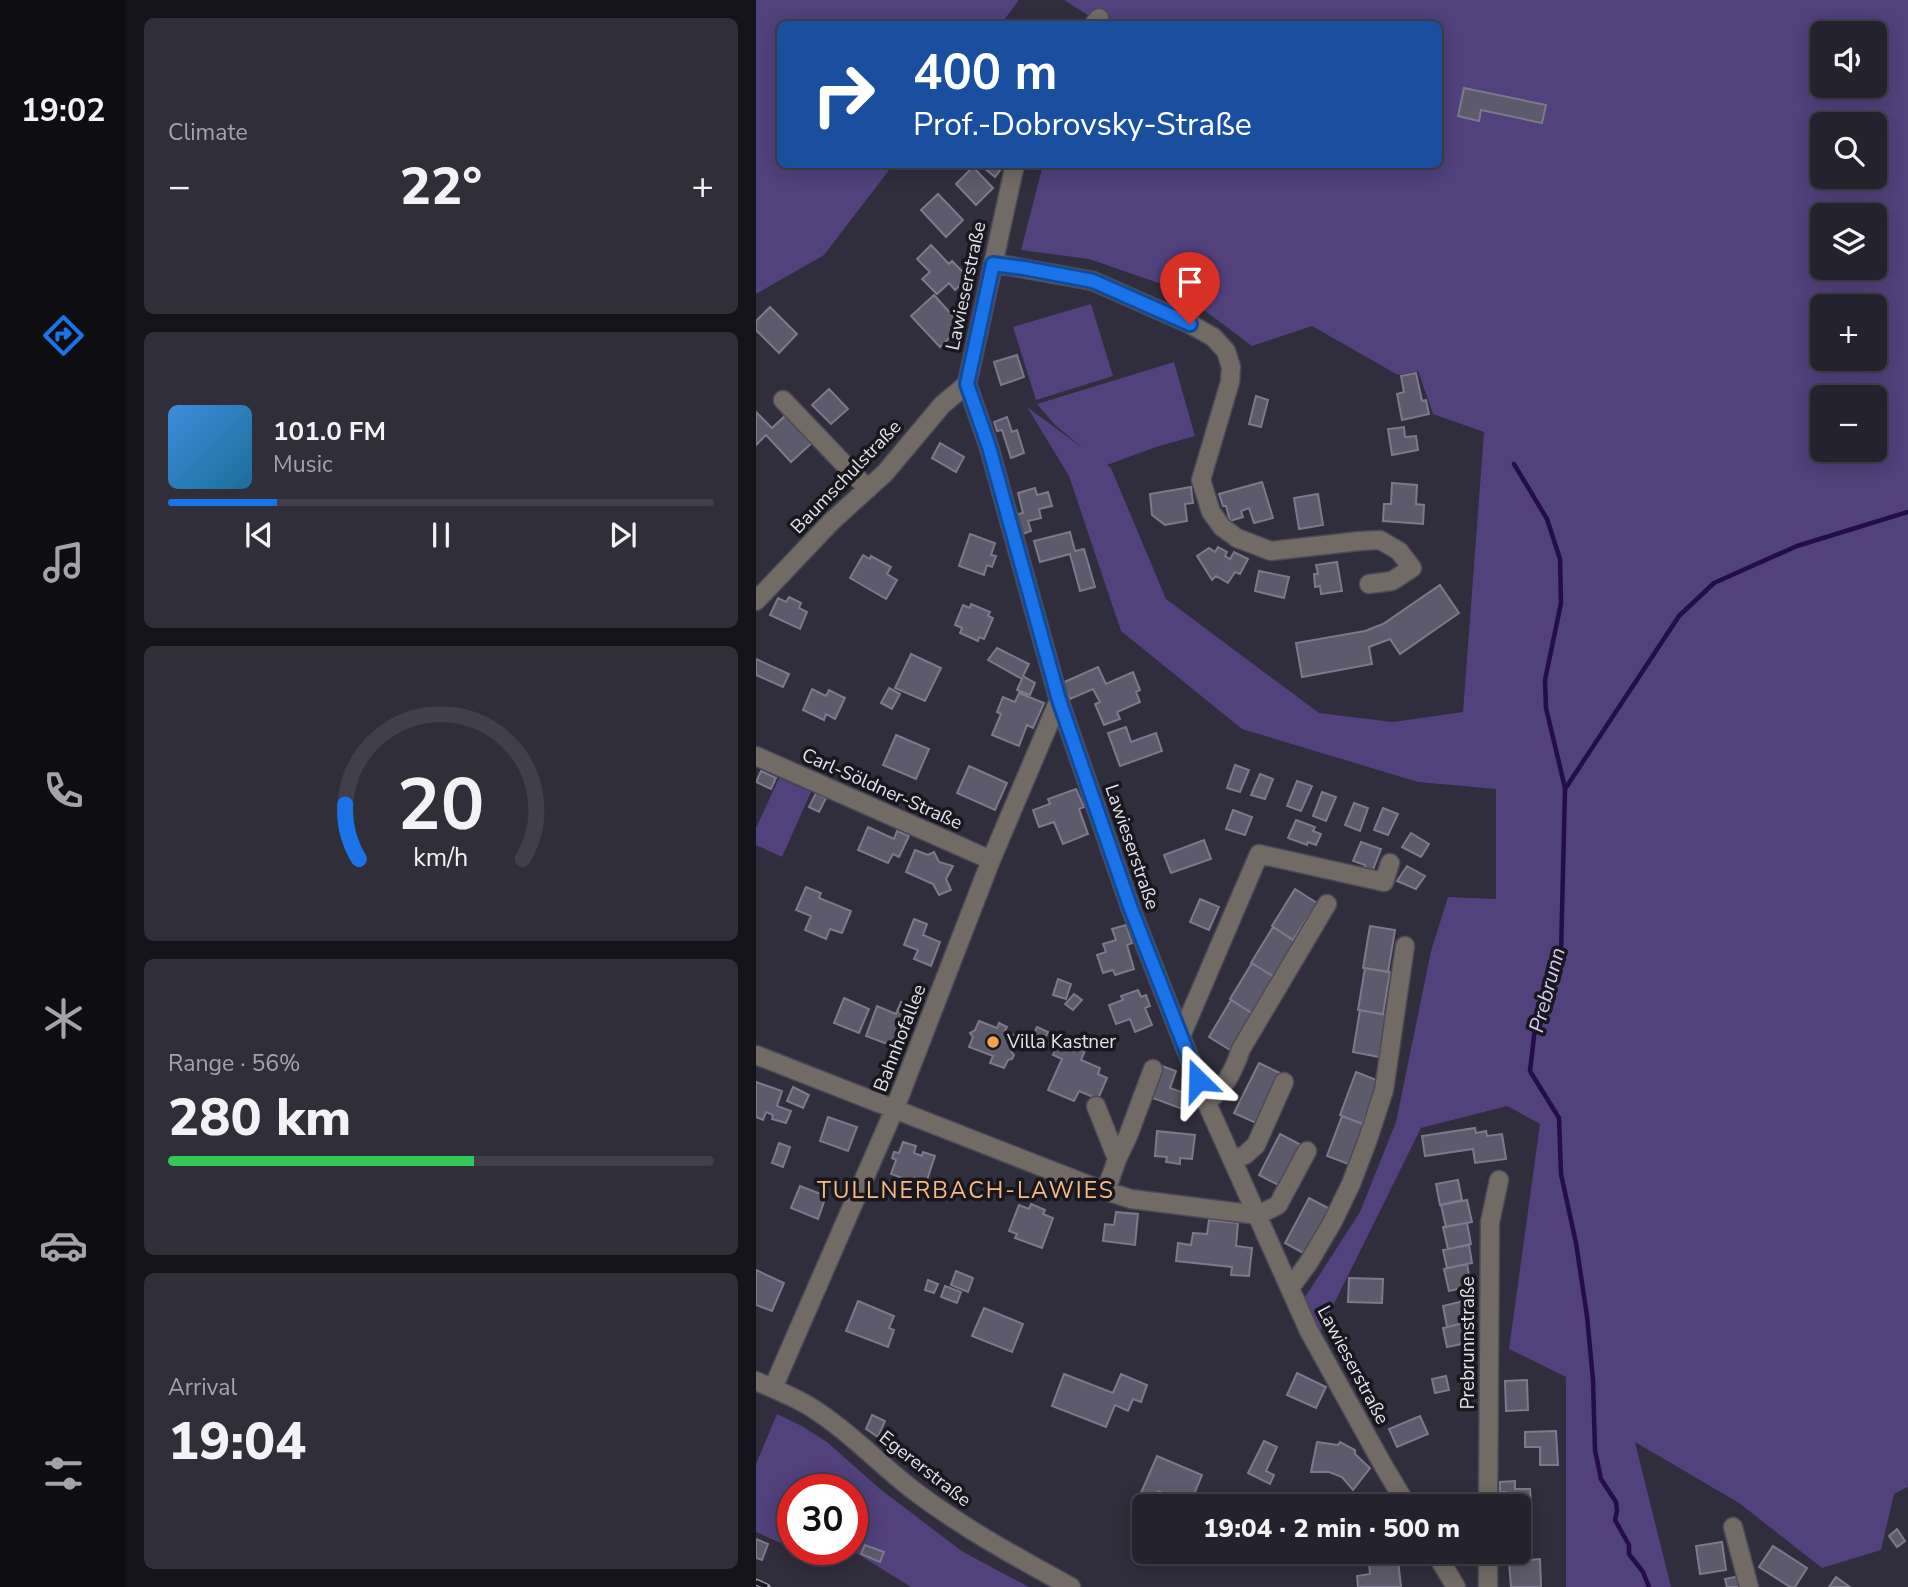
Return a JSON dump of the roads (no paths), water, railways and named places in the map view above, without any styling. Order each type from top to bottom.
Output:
[{"type":"street","name":"Lawieserstraße","points":[[1014,168],[967,384],[989,447],[1059,700],[1131,909],[1207,1102],[1310,1331],[1400,1494]]},
{"type":"street","points":[[993,264],[1093,281],[1213,337],[1226,351],[1230,382],[1201,480],[1210,512],[1222,527],[1237,538],[1271,551],[1380,540],[1399,551],[1412,568],[1392,582],[1369,584]]},
{"type":"street","name":"Baumschulstraße","points":[[756,601],[832,521],[885,473],[942,405],[967,384]]},
{"type":"street","points":[[783,400],[868,489]]},
{"type":"street","name":"Bahnhofallee","points":[[774,1388],[895,1108],[992,860],[1059,700]]},
{"type":"street","name":"Carl-Söldner-Straße","points":[[756,756],[992,860]]},
{"type":"street","points":[[1181,1036],[1259,854],[1384,882],[1390,863]]},
{"type":"street","points":[[1207,1102],[1228,1080],[1236,1067],[1241,1049],[1327,904]]},
{"type":"street","points":[[1290,1287],[1309,1262],[1351,1184],[1384,1090],[1405,946]]},
{"type":"street","points":[[756,1055],[1131,1199],[1258,1215],[1278,1205],[1307,1151]]},
{"type":"street","points":[[1106,1191],[1153,1069]]},
{"type":"street","points":[[1233,1159],[1245,1155],[1256,1145],[1284,1082]]},
{"type":"street","points":[[1096,1106],[1117,1159]]},
{"type":"street","name":"Prebrunnstraße","points":[[1489,1494],[1490,1222],[1499,1181]]},
{"type":"street","name":"Egererstraße","points":[[756,1381],[810,1407],[838,1426],[906,1484],[945,1513],[997,1546],[1071,1587]]},
{"type":"street","points":[[1733,1527],[1749,1587]]},
{"type":"street","points":[[1442,1564],[1455,1587]]},
{"type":"street","points":[[1488,1564],[1488,1587]]},
{"type":"waterway","points":[[1514,464],[1547,519],[1560,559],[1561,603],[1545,680],[1546,708],[1565,788]]},
{"type":"waterway","name":"Prebrunn","points":[[1649,1587],[1643,1572],[1629,1554],[1629,1545],[1615,1520],[1616,1502],[1601,1479],[1595,1450],[1593,1380],[1587,1316],[1576,1243],[1561,1174],[1559,1118],[1530,1071],[1537,1011],[1561,953],[1565,789],[1679,616],[1714,583],[1797,546],[1908,512]]},
{"type":"railway","points":[[756,1582],[767,1587]]},
{"type":"place","name":"Villa Kastner","points":[[993,1042]]},
{"type":"district","name":"TULLNERBACH-LAWIES","points":[[966,1190]]}]
